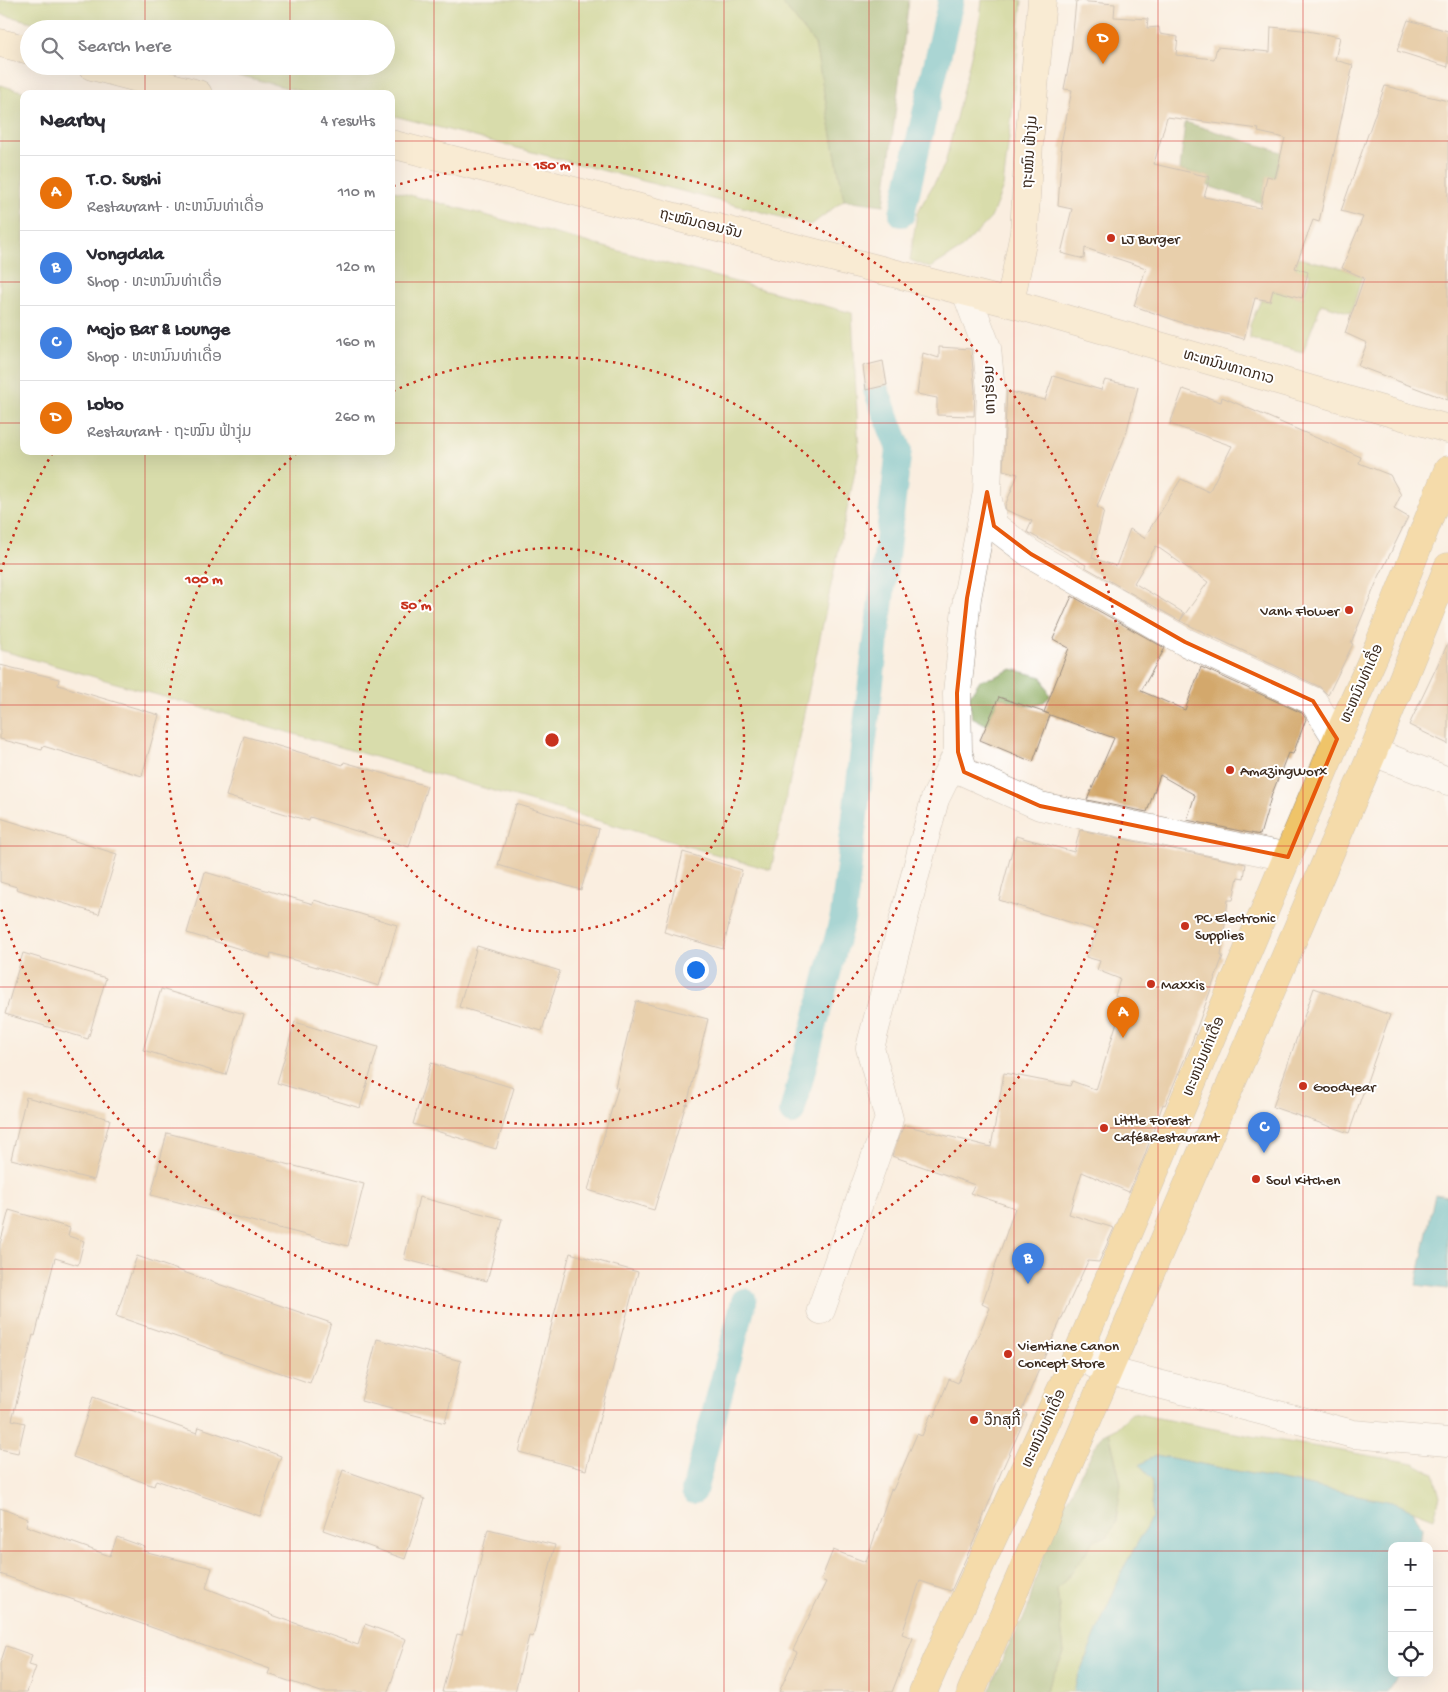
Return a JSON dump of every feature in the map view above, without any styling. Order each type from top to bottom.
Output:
[{"type":"main road","name":"ທະຫນົນທ່າເດື່ອ","points":[[923,1692],[1077,1355],[1337,739],[1378,647],[1448,470]]},
{"type":"main road","points":[[971,1692],[1373,752],[1448,567]]},
{"type":"street","name":"ຖະໝົນ ຟ້າງຸ່ມ","points":[[1010,303],[1024,233],[1029,143],[1042,0]]},
{"type":"street","points":[[0,43],[20,48]]},
{"type":"street","points":[[126,75],[183,90]]},
{"type":"street","name":"ຖະໝົນດອນຈັນ","points":[[395,145],[1010,303]]},
{"type":"street","name":"ທາງຮ່ອມ","points":[[966,292],[987,348],[991,390],[987,492]]},
{"type":"street","name":"ທະຫນົນທາດກາວ","points":[[1010,303],[1448,429]]},
{"type":"street","points":[[987,492],[994,526],[1032,554],[1185,642],[1313,701],[1337,739]]},
{"type":"street","points":[[987,492],[967,598],[958,693],[958,752],[964,772],[1040,806],[1288,857]]},
{"type":"street","points":[[821,1310],[889,1119],[870,1048],[935,799],[958,752]]},
{"type":"street","points":[[1373,752],[1448,780]]},
{"type":"street","points":[[1077,1355],[1108,1371],[1353,1434],[1448,1442]]},
{"type":"highlighted area","points":[[987,492],[994,526],[1031,554],[1185,642],[1313,701],[1337,739],[1288,857],[1040,806],[964,772],[958,752],[957,693],[967,598]]},
{"type":"green space","points":[[0,0],[780,0],[815,44],[844,200],[811,225],[395,116],[395,90],[295,90],[239,75],[395,75],[395,20],[24,20],[0,14]]},
{"type":"green space","points":[[780,0],[909,0],[884,205],[844,200],[815,44]]},
{"type":"green space","points":[[982,0],[1022,0],[1003,187],[991,218],[961,249],[930,268],[910,260],[917,213],[945,164],[980,18]]},
{"type":"green space","points":[[0,85],[20,91],[20,455],[395,455],[395,191],[852,313],[859,453],[771,870],[0,650]]},
{"type":"green space","points":[[1185,122],[1288,154],[1287,162],[1279,161],[1275,178],[1267,177],[1261,203],[1208,186],[1210,177],[1180,170]]},
{"type":"green space","points":[[1299,258],[1342,268],[1362,277],[1351,313],[1321,304],[1303,352],[1250,339],[1250,325],[1261,300],[1270,301],[1273,290],[1303,298],[1310,273],[1295,268]]},
{"type":"green space","points":[[1012,669],[1042,677],[1050,696],[1039,705],[1032,706],[1026,706],[999,697],[987,725],[972,717],[969,697],[980,680],[994,677]]},
{"type":"green space","points":[[1132,1413],[1246,1435],[1414,1463],[1434,1474],[1440,1496],[1434,1518],[1392,1502],[1156,1455],[1139,1465],[1152,1479],[1152,1517],[1125,1565],[1077,1679],[1074,1692],[1045,1692],[1064,1653],[1057,1590],[1095,1539],[1121,1484],[1109,1432],[1115,1429]]},
{"type":"green space","points":[[1109,1432],[1121,1484],[1116,1522],[1107,1537],[1095,1539],[1057,1590],[1064,1653],[1045,1692],[989,1692],[1006,1650],[1027,1611],[1036,1577],[1057,1518],[1101,1436]]},
{"type":"water","points":[[1435,1194],[1448,1196],[1448,1289],[1416,1285]]},
{"type":"water","points":[[1156,1455],[1392,1502],[1413,1510],[1422,1528],[1420,1542],[1388,1542],[1388,1677],[1397,1677],[1387,1692],[1074,1692],[1077,1679],[1125,1565],[1152,1517],[1152,1479],[1139,1465]]},
{"type":"building","points":[[1076,1],[1115,4],[1114,17],[1148,19],[1147,28],[1159,27],[1160,34],[1178,37],[1176,55],[1214,59],[1217,47],[1270,52],[1271,27],[1340,37],[1335,60],[1353,65],[1319,222],[1313,220],[1295,268],[1308,272],[1302,298],[1273,290],[1270,301],[1255,298],[1244,339],[1180,322],[1134,306],[1146,268],[1085,248],[1084,259],[1061,253],[1072,209],[1058,206],[1062,149],[1060,149],[1072,90],[1064,89],[1071,53]],"holes":[[[1167,117],[1259,129],[1258,132],[1285,138],[1275,178],[1267,176],[1260,208],[1204,197],[1210,177],[1154,164]]]},
{"type":"building","points":[[1408,20],[1448,31],[1448,67],[1397,51]]},
{"type":"building","points":[[1385,86],[1448,101],[1448,400],[1358,366],[1367,343],[1345,333],[1364,278],[1342,268],[1363,217],[1341,211]]},
{"type":"building","points":[[939,347],[971,349],[975,390],[974,416],[937,415],[937,398],[917,394],[923,353],[939,358]]},
{"type":"building","points":[[883,361],[887,385],[866,390],[863,366]]},
{"type":"building","points":[[1053,376],[1101,390],[1105,380],[1138,387],[1126,434],[1097,507],[1104,511],[1092,558],[1116,566],[1130,529],[1144,538],[1181,479],[1209,492],[1232,446],[1170,424],[1183,389],[1221,402],[1222,397],[1361,457],[1359,463],[1390,475],[1401,495],[1394,509],[1408,517],[1377,581],[1351,643],[1353,644],[1328,695],[1320,687],[1180,621],[1085,567],[1086,565],[1027,532],[1032,521],[1006,510],[1005,506],[1018,474],[1003,470],[1007,391],[1045,400]],"holes":[[[1156,546],[1208,582],[1180,621],[1184,613],[1134,583]]]},
{"type":"building","points":[[1072,596],[1165,648],[1141,691],[1185,710],[1201,667],[1302,713],[1306,719],[1293,754],[1288,753],[1272,794],[1260,835],[1187,820],[1195,795],[1160,775],[1147,812],[1087,800],[1114,738],[1050,715],[1033,762],[980,740],[999,697],[1049,714],[1044,712],[1069,648],[1053,639]]},
{"type":"building","points":[[1448,643],[1448,744],[1409,725]]},
{"type":"building","points":[[0,665],[59,679],[58,685],[159,715],[142,776],[43,746],[42,750],[0,739]]},
{"type":"building","points":[[244,736],[343,765],[344,762],[427,786],[409,847],[310,817],[309,821],[226,796]]},
{"type":"building","points":[[516,804],[599,829],[581,890],[498,865]]},
{"type":"building","points":[[0,818],[117,854],[99,914],[16,889],[17,887],[0,882]]},
{"type":"building","points":[[1080,830],[1246,864],[1244,878],[1238,877],[1233,900],[1228,900],[1221,956],[1223,956],[1191,1044],[1165,1105],[1163,1104],[1129,1192],[1082,1172],[1069,1214],[1114,1228],[1099,1262],[1088,1261],[1054,1335],[1021,1411],[1027,1414],[1002,1470],[981,1525],[951,1591],[920,1581],[902,1634],[913,1638],[892,1692],[779,1692],[797,1652],[793,1650],[826,1582],[821,1580],[833,1550],[866,1562],[891,1489],[893,1490],[917,1434],[922,1436],[931,1414],[934,1417],[949,1379],[958,1383],[990,1308],[982,1304],[1015,1208],[970,1193],[975,1185],[892,1156],[904,1125],[991,1147],[1004,1073],[1070,1086],[1072,1081],[1096,1090],[1124,999],[1115,996],[1120,979],[1097,970],[1100,961],[1086,957],[1098,931],[999,900],[1016,836],[1074,852]]},
{"type":"building","points":[[683,852],[742,870],[723,949],[664,932]]},
{"type":"building","points":[[205,872],[313,904],[314,900],[397,925],[379,986],[271,953],[270,958],[187,933]]},
{"type":"building","points":[[477,946],[560,971],[542,1031],[459,1007]]},
{"type":"building","points":[[23,953],[106,978],[88,1039],[5,1014]]},
{"type":"building","points":[[1314,988],[1390,1015],[1349,1133],[1273,1107]]},
{"type":"building","points":[[161,989],[244,1014],[226,1075],[143,1050]]},
{"type":"building","points":[[636,1001],[708,1019],[687,1105],[654,1210],[588,1190],[618,1088],[615,1087]]},
{"type":"building","points":[[295,1022],[378,1047],[360,1108],[277,1083]]},
{"type":"building","points":[[431,1063],[514,1088],[496,1149],[413,1124]]},
{"type":"building","points":[[26,1097],[110,1119],[94,1180],[11,1159]]},
{"type":"building","points":[[167,1133],[364,1184],[348,1246],[151,1195]]},
{"type":"building","points":[[419,1197],[503,1219],[487,1281],[404,1259]]},
{"type":"building","points":[[9,1210],[70,1228],[68,1236],[84,1241],[78,1265],[55,1258],[35,1336],[33,1335],[12,1420],[25,1423],[18,1453],[0,1449],[0,1244]]},
{"type":"building","points":[[570,1253],[638,1272],[586,1470],[519,1452]]},
{"type":"building","points":[[137,1256],[331,1323],[310,1383],[116,1316]]},
{"type":"building","points":[[377,1339],[461,1361],[445,1423],[361,1401]]},
{"type":"building","points":[[93,1397],[197,1433],[199,1427],[281,1456],[260,1516],[156,1480],[154,1486],[73,1457]]},
{"type":"building","points":[[343,1470],[425,1499],[405,1559],[323,1530]]},
{"type":"building","points":[[0,1508],[28,1519],[26,1526],[110,1556],[117,1537],[145,1547],[143,1551],[212,1568],[206,1588],[269,1614],[358,1645],[365,1624],[406,1639],[388,1692],[321,1692],[268,1674],[270,1669],[0,1574]]},
{"type":"building","points":[[488,1529],[555,1545],[533,1637],[529,1636],[515,1692],[442,1692],[457,1634],[462,1635]]},
{"type":"building","points":[[6,1646],[32,1655],[29,1665],[36,1667],[27,1692],[0,1692],[0,1664]]},
{"type":"waterway","points":[[902,214],[951,0]]},
{"type":"waterway","points":[[792,1112],[843,916],[899,449],[876,390]]},
{"type":"waterway","points":[[694,1491],[744,1301]]},
{"type":"place","name":"Lobo","points":[[1103,64]]},
{"type":"place","name":"LJ Burger","points":[[1111,238]]},
{"type":"place","name":"Vanh Flower","points":[[1349,610]]},
{"type":"place","name":"AmazingWorx","points":[[1230,770]]},
{"type":"place","name":"PC Electronic Supplies","points":[[1185,926]]},
{"type":"place","name":"Maxxis","points":[[1151,984]]},
{"type":"place","name":"T.O. Sushi","points":[[1123,1038]]},
{"type":"place","name":"Goodyear","points":[[1303,1086]]},
{"type":"place","name":"Little Forest Café&Restaurant","points":[[1104,1128]]},
{"type":"place","name":"Mojo Bar & Lounge","points":[[1264,1153]]},
{"type":"place","name":"Soul Kitchen","points":[[1256,1179]]},
{"type":"place","name":"Vongdala","points":[[1028,1284]]},
{"type":"place","name":"Vientiane Canon Concept Store","points":[[1008,1354]]},
{"type":"place","name":"ວ໊ກສຸກີ້","points":[[974,1420]]}]
